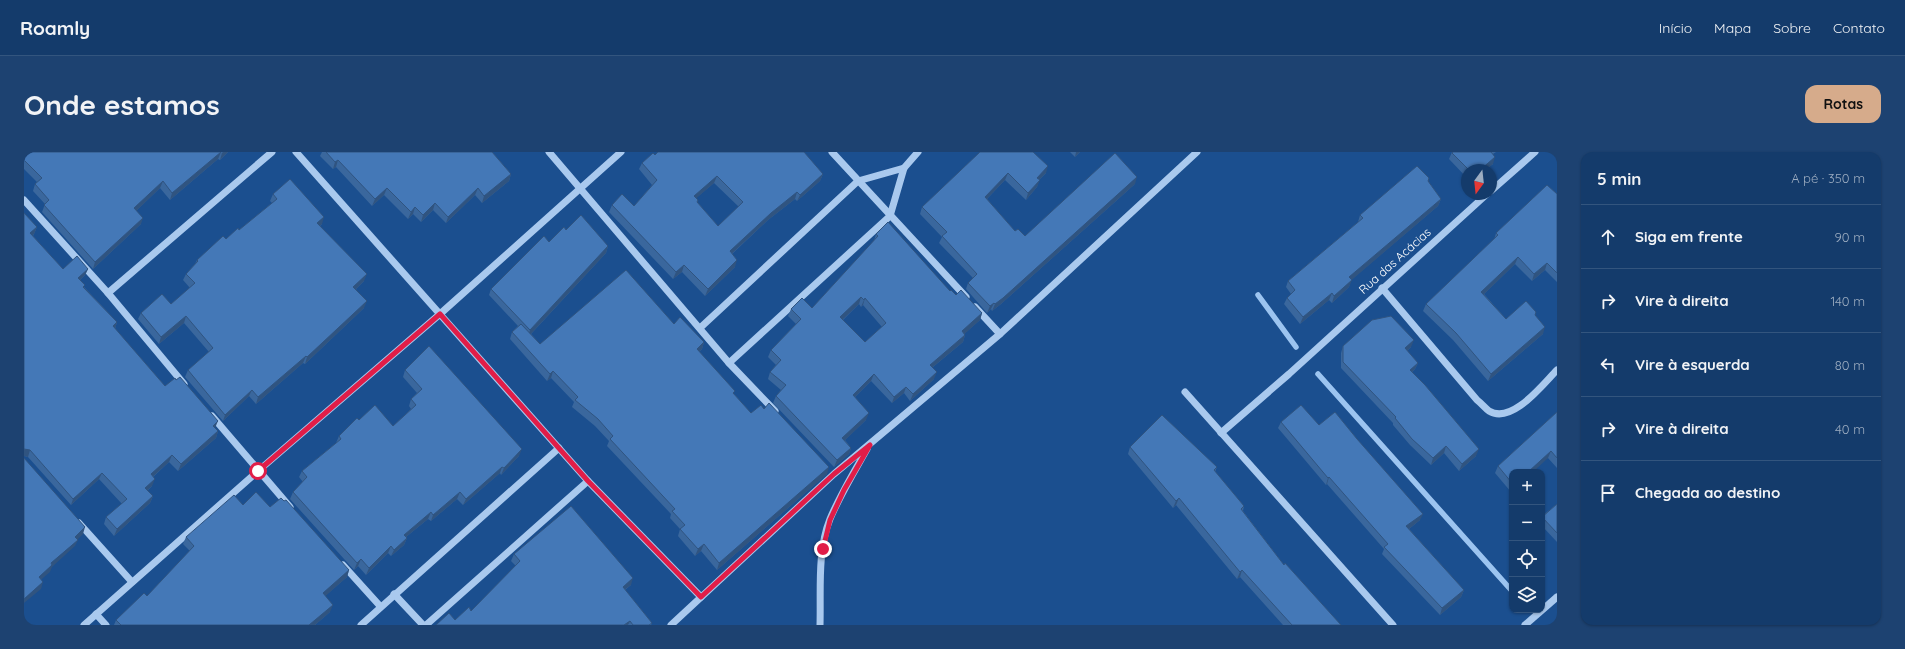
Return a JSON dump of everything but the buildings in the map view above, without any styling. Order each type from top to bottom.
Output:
[{"type":"street","points":[[108,293],[272,152]]},
{"type":"street","points":[[296,152],[588,481],[701,597]]},
{"type":"street","points":[[549,152],[729,363],[782,418]]},
{"type":"street","points":[[84,625],[258,471],[440,314],[580,187],[621,152]]},
{"type":"street","points":[[832,152],[1000,334]]},
{"type":"street","points":[[729,363],[890,216],[904,168],[918,152]]},
{"type":"street","points":[[671,625],[831,471],[870,445],[1000,334],[1197,152]]},
{"type":"street","points":[[1497,186],[1534,152]]},
{"type":"street","points":[[700,328],[858,181],[904,168]]},
{"type":"street","points":[[24,200],[108,293],[188,388]]},
{"type":"street","name":"Rua das Acácias","points":[[1221,433],[1289,374],[1480,200]]},
{"type":"street","points":[[1382,288],[1477,400],[1490,411],[1501,414],[1520,407],[1557,370]]},
{"type":"street","points":[[1185,392],[1393,625]]},
{"type":"street","points":[[208,412],[295,512]]},
{"type":"street","points":[[820,625],[823,549],[830,520],[844,490],[870,445]]},
{"type":"street","points":[[363,624],[380,606],[559,448]]},
{"type":"street","points":[[394,594],[425,625],[588,481]]},
{"type":"street","points":[[75,518],[132,582]]},
{"type":"street","points":[[338,559],[380,606]]},
{"type":"street","points":[[1525,625],[1557,597]]},
{"type":"street","points":[[96,614],[106,625]]},
{"type":"waterway","points":[[1258,295],[1296,347]]},
{"type":"waterway","points":[[1318,374],[1509,588]]},
{"type":"route","points":[[258,471],[440,314],[588,481],[701,597],[834,474],[870,445],[844,490],[830,520],[823,549]]}]
